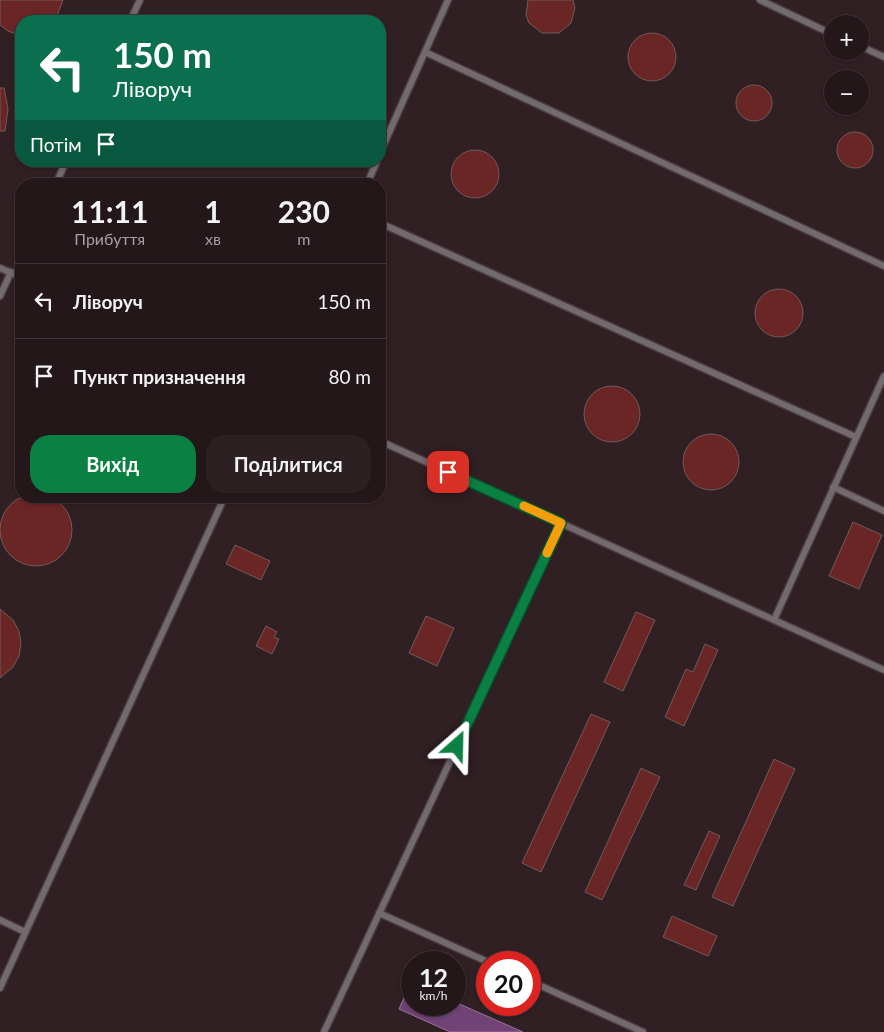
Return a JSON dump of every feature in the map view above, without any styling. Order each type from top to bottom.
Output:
[{"type":"lane","points":[[133,15],[140,0]]},
{"type":"lane","points":[[386,140],[448,0]]},
{"type":"lane","points":[[760,0],[824,30]]},
{"type":"lane","points":[[869,50],[884,57]]},
{"type":"lane","points":[[425,52],[884,266]]},
{"type":"lane","points":[[386,226],[856,438]]},
{"type":"lane","points":[[0,268],[15,274]]},
{"type":"lane","points":[[0,296],[10,272]]},
{"type":"lane","points":[[774,620],[884,376]]},
{"type":"lane","points":[[386,444],[884,670]]},
{"type":"lane","points":[[834,487],[884,512]]},
{"type":"lane","points":[[0,988],[222,503]]},
{"type":"lane","points":[[324,1032],[561,523]]},
{"type":"lane","points":[[379,913],[476,957]]},
{"type":"lane","points":[[0,920],[26,932]]},
{"type":"lane","points":[[541,986],[644,1032]]},
{"type":"shaded area","points":[[466,1007],[476,1011],[476,1016],[487,1016],[523,1032],[450,1032],[415,1016],[466,1016]]},
{"type":"building","points":[[0,0],[63,0],[57,15],[15,15],[15,34],[0,25]]},
{"type":"building","points":[[528,0],[573,0],[575,8],[571,23],[559,33],[542,33],[529,23],[526,15]]},
{"type":"building","points":[[647,33],[657,33],[666,37],[672,43],[676,57],[672,71],[666,77],[657,81],[647,81],[638,77],[632,71],[628,62],[628,52],[632,43],[638,37]]},
{"type":"building","points":[[754,85],[766,91],[772,103],[766,115],[754,121],[742,115],[736,103],[742,91]]},
{"type":"building","points":[[0,88],[4,88],[8,109],[5,131],[0,131]]},
{"type":"building","points":[[855,132],[867,138],[873,150],[867,162],[855,168],[843,162],[837,150],[843,138]]},
{"type":"building","points":[[470,150],[480,150],[489,154],[495,160],[498,165],[498,183],[489,194],[480,198],[470,198],[461,194],[455,188],[451,179],[451,169],[455,160],[461,154]]},
{"type":"building","points":[[774,289],[784,289],[793,293],[799,299],[803,313],[799,327],[793,333],[784,337],[774,337],[765,333],[759,327],[755,318],[755,308],[759,299],[765,293]]},
{"type":"building","points":[[607,386],[617,386],[632,394],[638,403],[640,414],[638,425],[632,434],[617,442],[607,442],[596,437],[589,430],[584,419],[584,409],[589,398],[596,391]]},
{"type":"building","points":[[706,434],[716,434],[731,442],[737,451],[739,462],[737,473],[731,482],[716,490],[706,490],[695,485],[688,478],[683,467],[683,457],[688,446],[695,439]]},
{"type":"building","points":[[15,501],[15,503],[60,503],[66,510],[71,523],[71,537],[62,556],[43,565],[29,565],[10,556],[1,537],[0,530],[3,516],[10,504]]},
{"type":"building","points":[[853,522],[882,535],[859,589],[829,576]]},
{"type":"building","points":[[235,545],[270,561],[261,580],[226,564]]},
{"type":"building","points":[[0,609],[13,620],[19,631],[21,643],[19,656],[13,667],[0,678]]},
{"type":"building","points":[[636,612],[655,620],[623,691],[604,682]]},
{"type":"building","points":[[426,616],[454,628],[437,666],[409,653]]},
{"type":"building","points":[[266,626],[277,632],[274,637],[279,639],[272,654],[256,646]]},
{"type":"building","points":[[705,644],[718,650],[684,726],[665,717],[686,669],[693,672]]},
{"type":"building","points":[[591,714],[610,722],[541,872],[522,863]]},
{"type":"building","points":[[774,759],[795,769],[733,906],[712,897]]},
{"type":"building","points":[[641,768],[660,777],[602,900],[585,892]]},
{"type":"building","points":[[709,831],[720,836],[696,890],[684,885]]},
{"type":"building","points":[[672,916],[717,936],[708,956],[663,937]]},
{"type":"slow traffic","points":[[524,506],[561,523],[547,553]]},
{"type":"route","points":[[448,472],[561,523],[457,746]]}]
